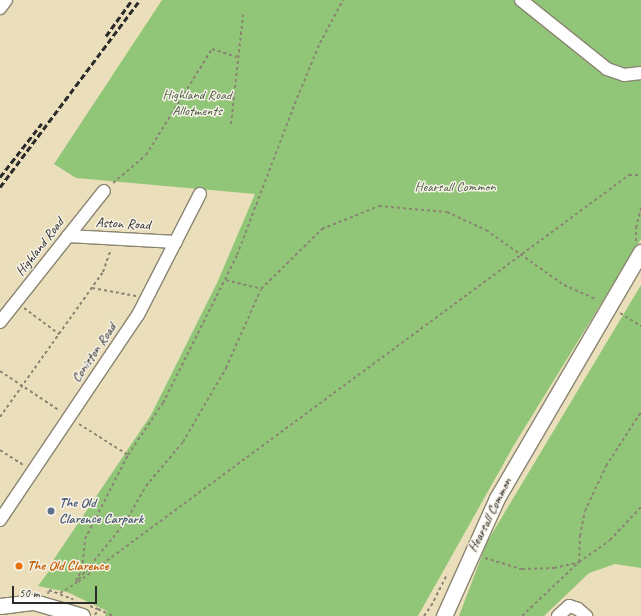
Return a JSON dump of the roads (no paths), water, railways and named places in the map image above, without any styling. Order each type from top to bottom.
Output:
[{"type":"main road","name":"Hearsall Common","points":[[444,616],[470,552],[497,498],[641,252]]},
{"type":"main road","points":[[0,606],[34,602],[77,615]]},
{"type":"street","points":[[0,8],[6,0]]},
{"type":"street","points":[[521,0],[607,69],[624,75],[641,73]]},
{"type":"street","name":"Highland Road","points":[[0,322],[104,191]]},
{"type":"street","name":"Coniston Road","points":[[0,520],[147,298],[200,194]]},
{"type":"street","name":"Aston Road","points":[[68,236],[176,242]]},
{"type":"street","points":[[558,616],[569,606],[578,608],[586,616]]},
{"type":"railway","points":[[106,36],[132,0]]},
{"type":"railway","points":[[0,187],[140,0]]},
{"type":"railway","points":[[0,177],[42,123]]},
{"type":"place","name":"The Old Clarence Carpark","points":[[51,511]]},
{"type":"place","name":"The Old Clarence","points":[[19,566]]},
{"type":"park label","name":"Highland Road Allotments","points":[[197,104]]}]
